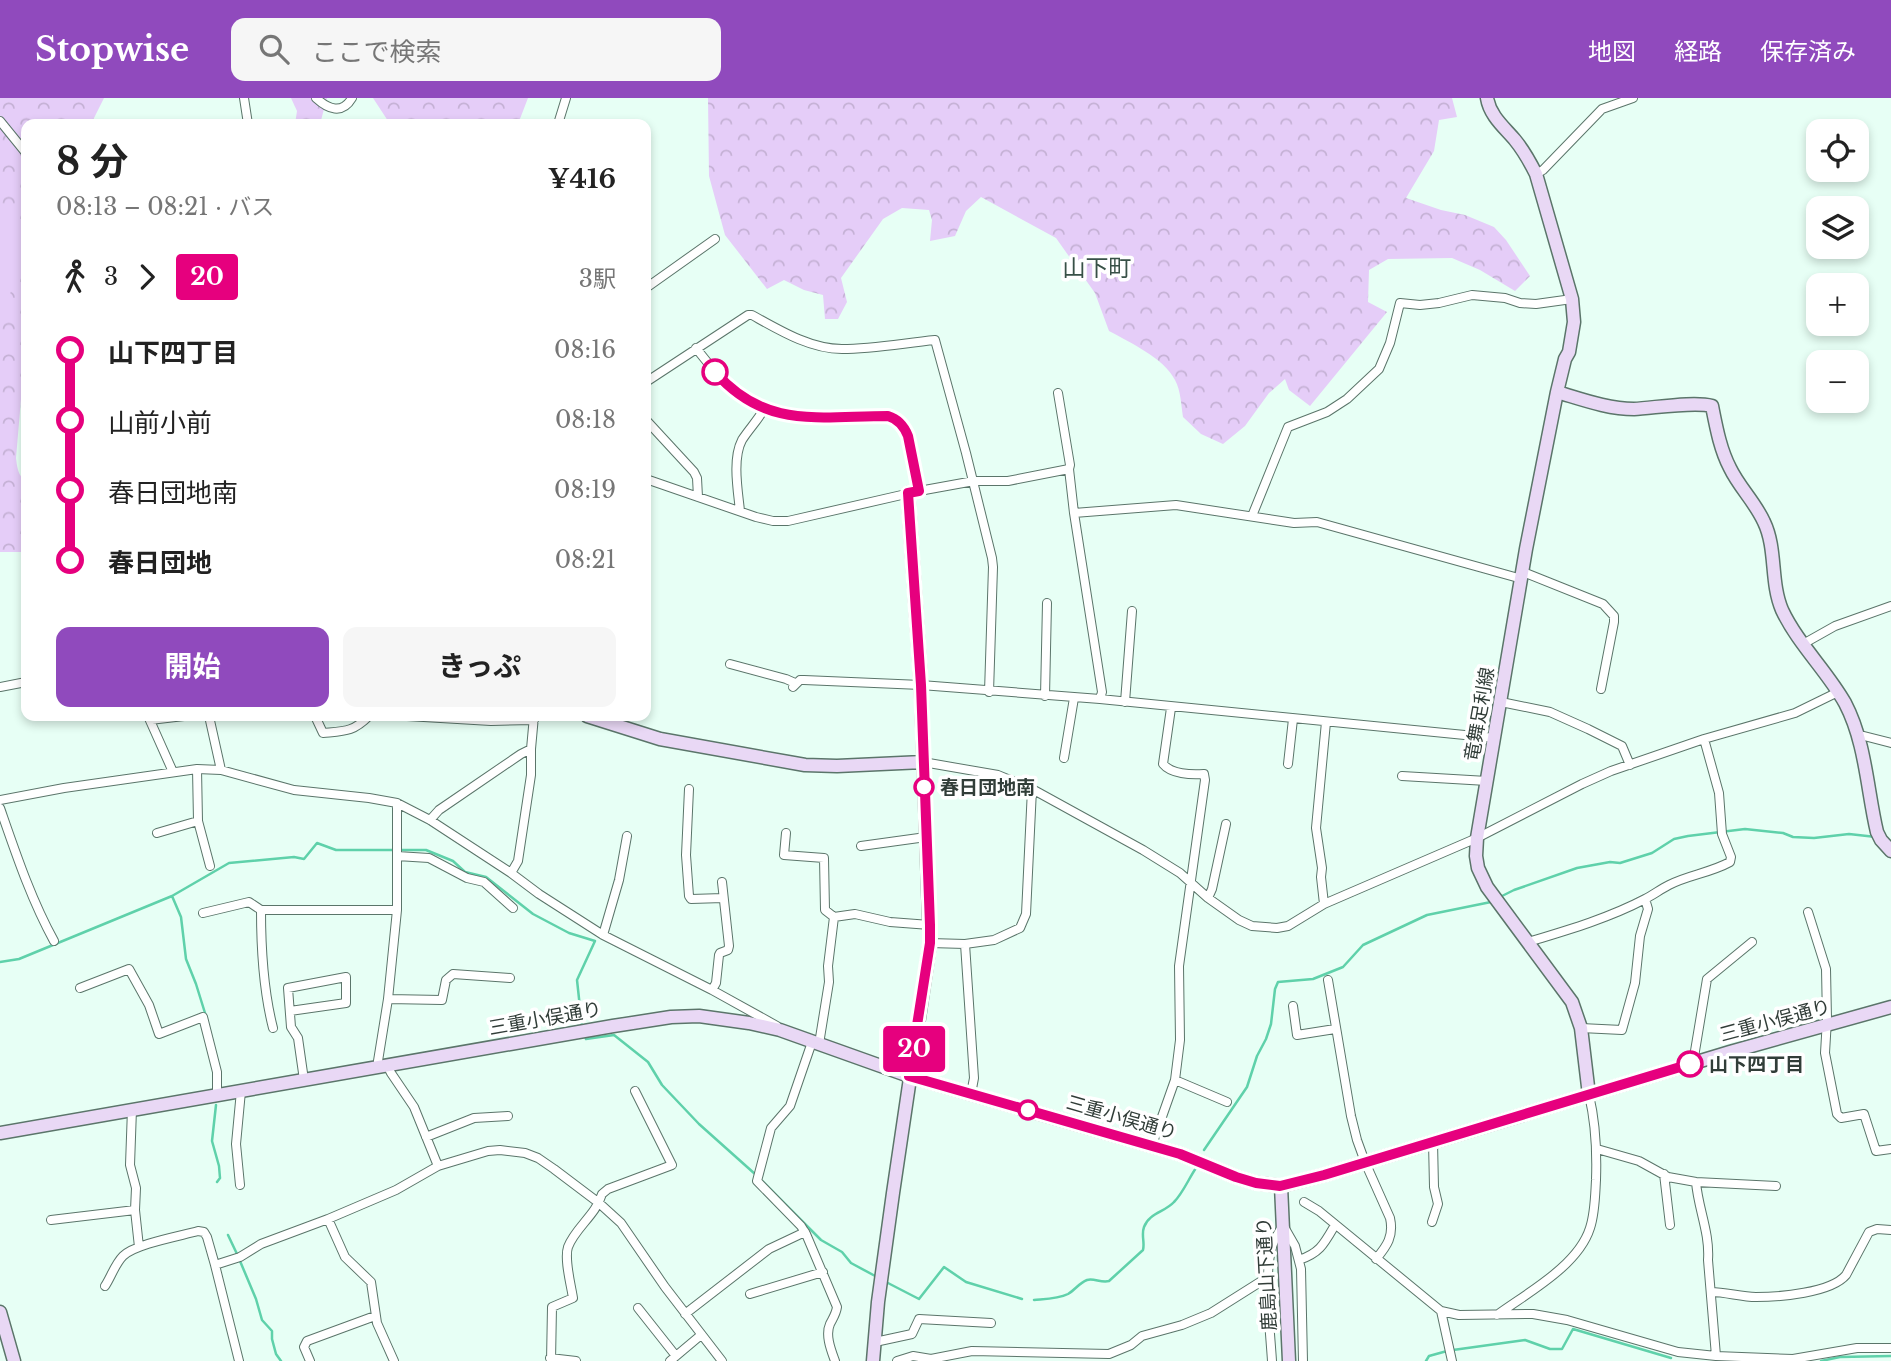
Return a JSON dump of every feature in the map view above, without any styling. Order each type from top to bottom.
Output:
[{"type":"street","points":[[244,98],[247,119]]},
{"type":"street","points":[[316,98],[331,109],[338,109],[347,106],[352,98]]},
{"type":"street","points":[[560,119],[566,98]]},
{"type":"street","name":"竜舞足利線","points":[[1487,98],[1492,114],[1516,141],[1536,174],[1574,314],[1569,352],[1564,359],[1557,392],[1522,576],[1476,856],[1478,868],[1492,895],[1572,1002],[1581,1028],[1589,1095]]},
{"type":"street","points":[[1536,174],[1602,109],[1633,98]]},
{"type":"street","points":[[0,121],[21,147]]},
{"type":"street","points":[[651,285],[715,239]]},
{"type":"street","points":[[1252,516],[1288,427],[1327,412],[1347,399],[1379,369],[1390,343],[1400,303],[1439,303],[1472,295],[1536,304],[1572,299]]},
{"type":"street","points":[[651,379],[748,315],[792,337],[841,349],[935,340],[974,481],[993,567],[989,692]]},
{"type":"street","points":[[696,348],[736,394],[764,409],[795,417],[893,418],[905,428],[908,436],[914,492],[930,943],[878,1302],[873,1361]]},
{"type":"street","points":[[1557,392],[1630,409],[1696,404],[1712,406],[1728,466],[1765,523],[1782,611],[1838,692],[1850,714],[1858,737],[1877,832],[1891,851]]},
{"type":"street","points":[[1058,393],[1102,692],[1100,699]]},
{"type":"street","points":[[740,511],[736,479],[739,449],[764,409]]},
{"type":"street","points":[[651,425],[694,472],[698,497]]},
{"type":"street","points":[[651,481],[773,521],[788,522],[914,492],[974,481],[1008,481],[1069,469]]},
{"type":"street","points":[[1074,513],[1176,505],[1294,523],[1317,522],[1522,576],[1603,604],[1614,616],[1601,689]]},
{"type":"street","points":[[1045,695],[1047,603]]},
{"type":"street","points":[[1803,644],[1835,626],[1891,606]]},
{"type":"street","points":[[1125,702],[1132,611]]},
{"type":"street","points":[[730,664],[786,679],[794,685],[804,680],[921,685],[1100,699],[1494,738]]},
{"type":"street","points":[[0,687],[21,682]]},
{"type":"street","points":[[603,721],[660,739],[805,765],[923,762],[998,775],[1032,789],[1143,850],[1180,873],[1208,898],[1239,920],[1252,926],[1277,928],[1288,926],[1324,904],[1477,838],[1582,784],[1704,739],[1795,713],[1838,692]]},
{"type":"street","points":[[1064,758],[1074,698]]},
{"type":"street","points":[[1501,702],[1550,712],[1588,729],[1622,746],[1630,765]]},
{"type":"street","points":[[1152,1145],[1175,1080],[1180,1040],[1179,966],[1205,780],[1204,774],[1170,771],[1163,764],[1171,708]]},
{"type":"street","points":[[1288,764],[1293,719]]},
{"type":"street","points":[[150,721],[173,772]]},
{"type":"street","points":[[210,721],[221,770]]},
{"type":"street","points":[[317,721],[323,733],[351,730],[364,721]]},
{"type":"street","points":[[511,873],[518,861],[531,775],[534,721]]},
{"type":"street","points":[[1324,904],[1316,828],[1326,722]]},
{"type":"street","points":[[1858,737],[1891,743]]},
{"type":"street","points":[[1528,942],[1573,929],[1645,899],[1669,885],[1716,870],[1730,862],[1722,834],[1719,793],[1704,739]]},
{"type":"street","points":[[430,820],[439,810],[531,749]]},
{"type":"street","points":[[197,769],[198,821],[210,866]]},
{"type":"street","points":[[0,800],[197,769],[221,770],[294,790],[397,803],[430,820],[603,935],[712,990],[780,1030]]},
{"type":"street","points":[[1402,776],[1487,781]]},
{"type":"street","points":[[689,789],[686,855],[689,896],[691,899],[723,898]]},
{"type":"street","points":[[930,943],[965,944],[994,940],[1020,928],[1026,914],[1032,789]]},
{"type":"street","points":[[397,803],[397,910],[388,999],[378,1061],[391,1073],[414,1107],[438,1166]]},
{"type":"street","points":[[0,808],[23,876],[41,919],[54,941]]},
{"type":"street","points":[[157,833],[198,821]]},
{"type":"street","points":[[1208,898],[1226,824]]},
{"type":"street","points":[[786,833],[784,855],[824,858],[825,910],[834,917],[855,914],[890,922],[930,925]]},
{"type":"street","points":[[603,935],[617,890],[627,836]]},
{"type":"street","points":[[861,846],[926,837]]},
{"type":"street","points":[[397,856],[429,858],[467,877],[484,882],[513,908]]},
{"type":"street","points":[[712,990],[716,983],[719,955],[729,946],[722,882]]},
{"type":"street","points":[[1581,1028],[1622,1030],[1635,983],[1640,936],[1648,909],[1645,899]]},
{"type":"street","points":[[202,913],[249,902],[261,910],[397,910]]},
{"type":"street","points":[[261,910],[261,952],[273,1028]]},
{"type":"street","points":[[1808,912],[1826,970],[1825,1053],[1838,1117],[1864,1114],[1874,1149],[1891,1149]]},
{"type":"street","points":[[834,917],[828,966],[829,982],[816,1043],[790,1106],[771,1128],[757,1181],[805,1232],[823,1272],[837,1307],[828,1328],[829,1344],[835,1361]]},
{"type":"street","points":[[1693,1063],[1707,979],[1752,942]]},
{"type":"street","points":[[965,944],[974,1078],[971,1094]]},
{"type":"street","points":[[80,988],[129,969],[149,1005],[159,1034],[203,1017],[216,1072],[217,1095]]},
{"type":"street","points":[[388,999],[442,1000],[446,980],[453,974],[510,978]]},
{"type":"street","points":[[290,1010],[346,1003],[346,977],[288,988],[291,1027],[298,1038],[304,1080]]},
{"type":"street","points":[[1328,980],[1351,1116],[1365,1162],[1392,1228],[1391,1239],[1376,1259]]},
{"type":"street","points":[[1293,1006],[1297,1035],[1335,1029]]},
{"type":"street","name":"三重小俣通り","points":[[0,1133],[671,1017],[716,1018],[780,1030],[909,1076],[1152,1145],[1256,1183],[1280,1186],[1891,1007]]},
{"type":"street","points":[[1175,1080],[1227,1101]]},
{"type":"street","points":[[240,1185],[236,1144],[241,1091]]},
{"type":"street","points":[[576,1361],[551,1360],[552,1307],[572,1298],[567,1256],[569,1245],[608,1189],[672,1165],[635,1091]]},
{"type":"street","points":[[1497,1315],[1536,1290],[1564,1266],[1581,1247],[1589,1232],[1594,1213],[1597,1149],[1589,1095]]},
{"type":"street","points":[[132,1109],[130,1165],[136,1188],[135,1210],[139,1247]]},
{"type":"street","points":[[426,1137],[474,1118],[508,1116]]},
{"type":"street","points":[[1432,1222],[1438,1205],[1434,1187],[1433,1142]]},
{"type":"street","points":[[1597,1149],[1639,1161],[1668,1177],[1696,1182],[1776,1186]]},
{"type":"street","points":[[215,1265],[240,1257],[261,1244],[396,1190],[438,1166],[488,1151],[525,1153],[538,1158],[599,1203],[621,1223],[722,1361]]},
{"type":"street","points":[[1664,1174],[1670,1225]]},
{"type":"street","points":[[1696,1182],[1697,1199],[1709,1247],[1716,1356]]},
{"type":"street","name":"鹿島山下通り","points":[[1280,1186],[1289,1361]]},
{"type":"street","points":[[1304,1202],[1441,1311],[1459,1315],[1533,1314],[1567,1320],[1678,1352],[1716,1356],[1793,1359],[1857,1348],[1891,1348]]},
{"type":"street","points":[[51,1220],[135,1210]]},
{"type":"street","points":[[328,1219],[345,1257],[371,1282],[375,1316],[394,1361]]},
{"type":"street","points":[[1272,1361],[1268,1277],[1271,1250],[1283,1225],[1295,1246],[1301,1269],[1303,1361]]},
{"type":"street","points":[[1299,1260],[1321,1249],[1335,1225]]},
{"type":"street","points":[[1711,1292],[1754,1297],[1816,1291],[1834,1285],[1846,1275],[1869,1233],[1877,1229],[1891,1230]]},
{"type":"street","points":[[106,1286],[123,1256],[139,1247],[198,1231],[204,1232],[239,1361]]},
{"type":"street","points":[[685,1314],[769,1249],[805,1232]]},
{"type":"street","points":[[750,1294],[823,1272]]},
{"type":"street","points":[[897,1361],[913,1356],[930,1359],[972,1351],[1109,1354],[1130,1345],[1142,1336],[1182,1325],[1211,1313],[1268,1277]]},
{"type":"street","points":[[638,1308],[673,1358],[701,1335]]},
{"type":"street","points":[[1441,1311],[1452,1361]]},
{"type":"street","points":[[0,1312],[14,1361]]},
{"type":"street","points":[[310,1361],[304,1347],[307,1341],[375,1316]]},
{"type":"street","points":[[875,1342],[912,1334],[919,1319],[991,1324]]},
{"type":"green space","points":[[0,98],[21,119],[21,362],[0,454]]},
{"type":"green space","points":[[0,98],[104,98],[94,119],[21,119],[21,224],[2,218],[0,222]]},
{"type":"green space","points":[[291,98],[327,98],[321,119],[296,119],[297,111]]},
{"type":"green space","points":[[373,98],[528,98],[520,119],[387,119]]},
{"type":"green space","points":[[708,98],[1452,98],[1457,117],[1439,120],[1434,151],[1406,198],[1465,215],[1494,227],[1530,276],[1515,291],[1480,270],[1452,258],[1388,259],[1369,270],[1368,302],[1387,312],[1310,406],[1289,390],[1285,379],[1269,393],[1245,426],[1223,444],[1201,434],[1183,417],[1177,384],[1163,365],[1145,351],[1109,331],[1095,293],[1056,238],[981,197],[966,211],[955,236],[930,241],[932,220],[929,210],[902,208],[883,219],[841,278],[847,302],[838,319],[825,319],[823,295],[804,290],[784,280],[767,289],[725,235],[709,176]]},
{"type":"green space","points":[[21,254],[21,399],[16,458],[21,476],[21,552],[0,552],[0,325]]},
{"type":"waterway","points":[[1500,897],[1577,868],[1610,862],[1620,863],[1652,853],[1674,839],[1688,836],[1745,829],[1783,833],[1793,837],[1814,838],[1849,834],[1876,837]]},
{"type":"waterway","points":[[0,962],[19,959],[172,896],[229,863],[294,857],[304,859],[317,843],[336,850],[426,850],[453,861],[465,872],[486,877],[533,914],[569,933],[595,941],[577,980],[582,1026]]},
{"type":"waterway","points":[[172,896],[181,917],[186,959],[205,1013]]},
{"type":"waterway","points":[[1204,1150],[1247,1087],[1271,1024],[1278,982],[1313,979],[1343,967],[1363,945],[1427,915],[1491,902]]},
{"type":"waterway","points":[[585,1036],[586,1039],[614,1035],[648,1062],[662,1085],[699,1124],[755,1174]]},
{"type":"waterway","points":[[216,1105],[212,1141],[219,1166],[220,1178],[217,1182]]},
{"type":"waterway","points":[[1034,1300],[1064,1296],[1087,1280],[1109,1281],[1143,1250],[1143,1230],[1146,1222],[1174,1202],[1196,1168]]},
{"type":"waterway","points":[[762,1181],[821,1240],[842,1252],[851,1263],[877,1277]]},
{"type":"waterway","points":[[228,1235],[237,1254]]},
{"type":"waterway","points":[[240,1261],[262,1320],[272,1331],[276,1354],[281,1361]]},
{"type":"waterway","points":[[886,1282],[919,1299],[944,1267],[966,1282],[1022,1299]]},
{"type":"waterway","points":[[1453,1350],[1525,1340],[1550,1349],[1562,1349],[1573,1329],[1671,1358]]},
{"type":"waterway","points":[[1426,1361],[1429,1356],[1447,1351]]},
{"type":"waterway","points":[[1821,1361],[1840,1357],[1891,1356]]},
{"type":"bus line","name":"20","points":[[715,372],[736,394],[779,414],[808,418],[888,416],[905,428],[908,436],[919,491],[908,493],[921,685],[930,925],[930,943],[909,1076],[1180,1154],[1256,1183],[1280,1186],[1690,1064]]},
{"type":"place","name":"春日団地南","points":[[924,787]]},
{"type":"place","name":"山下四丁目","points":[[1690,1064]]},
{"type":"district","name":"山下町","points":[[1097,268]]}]
